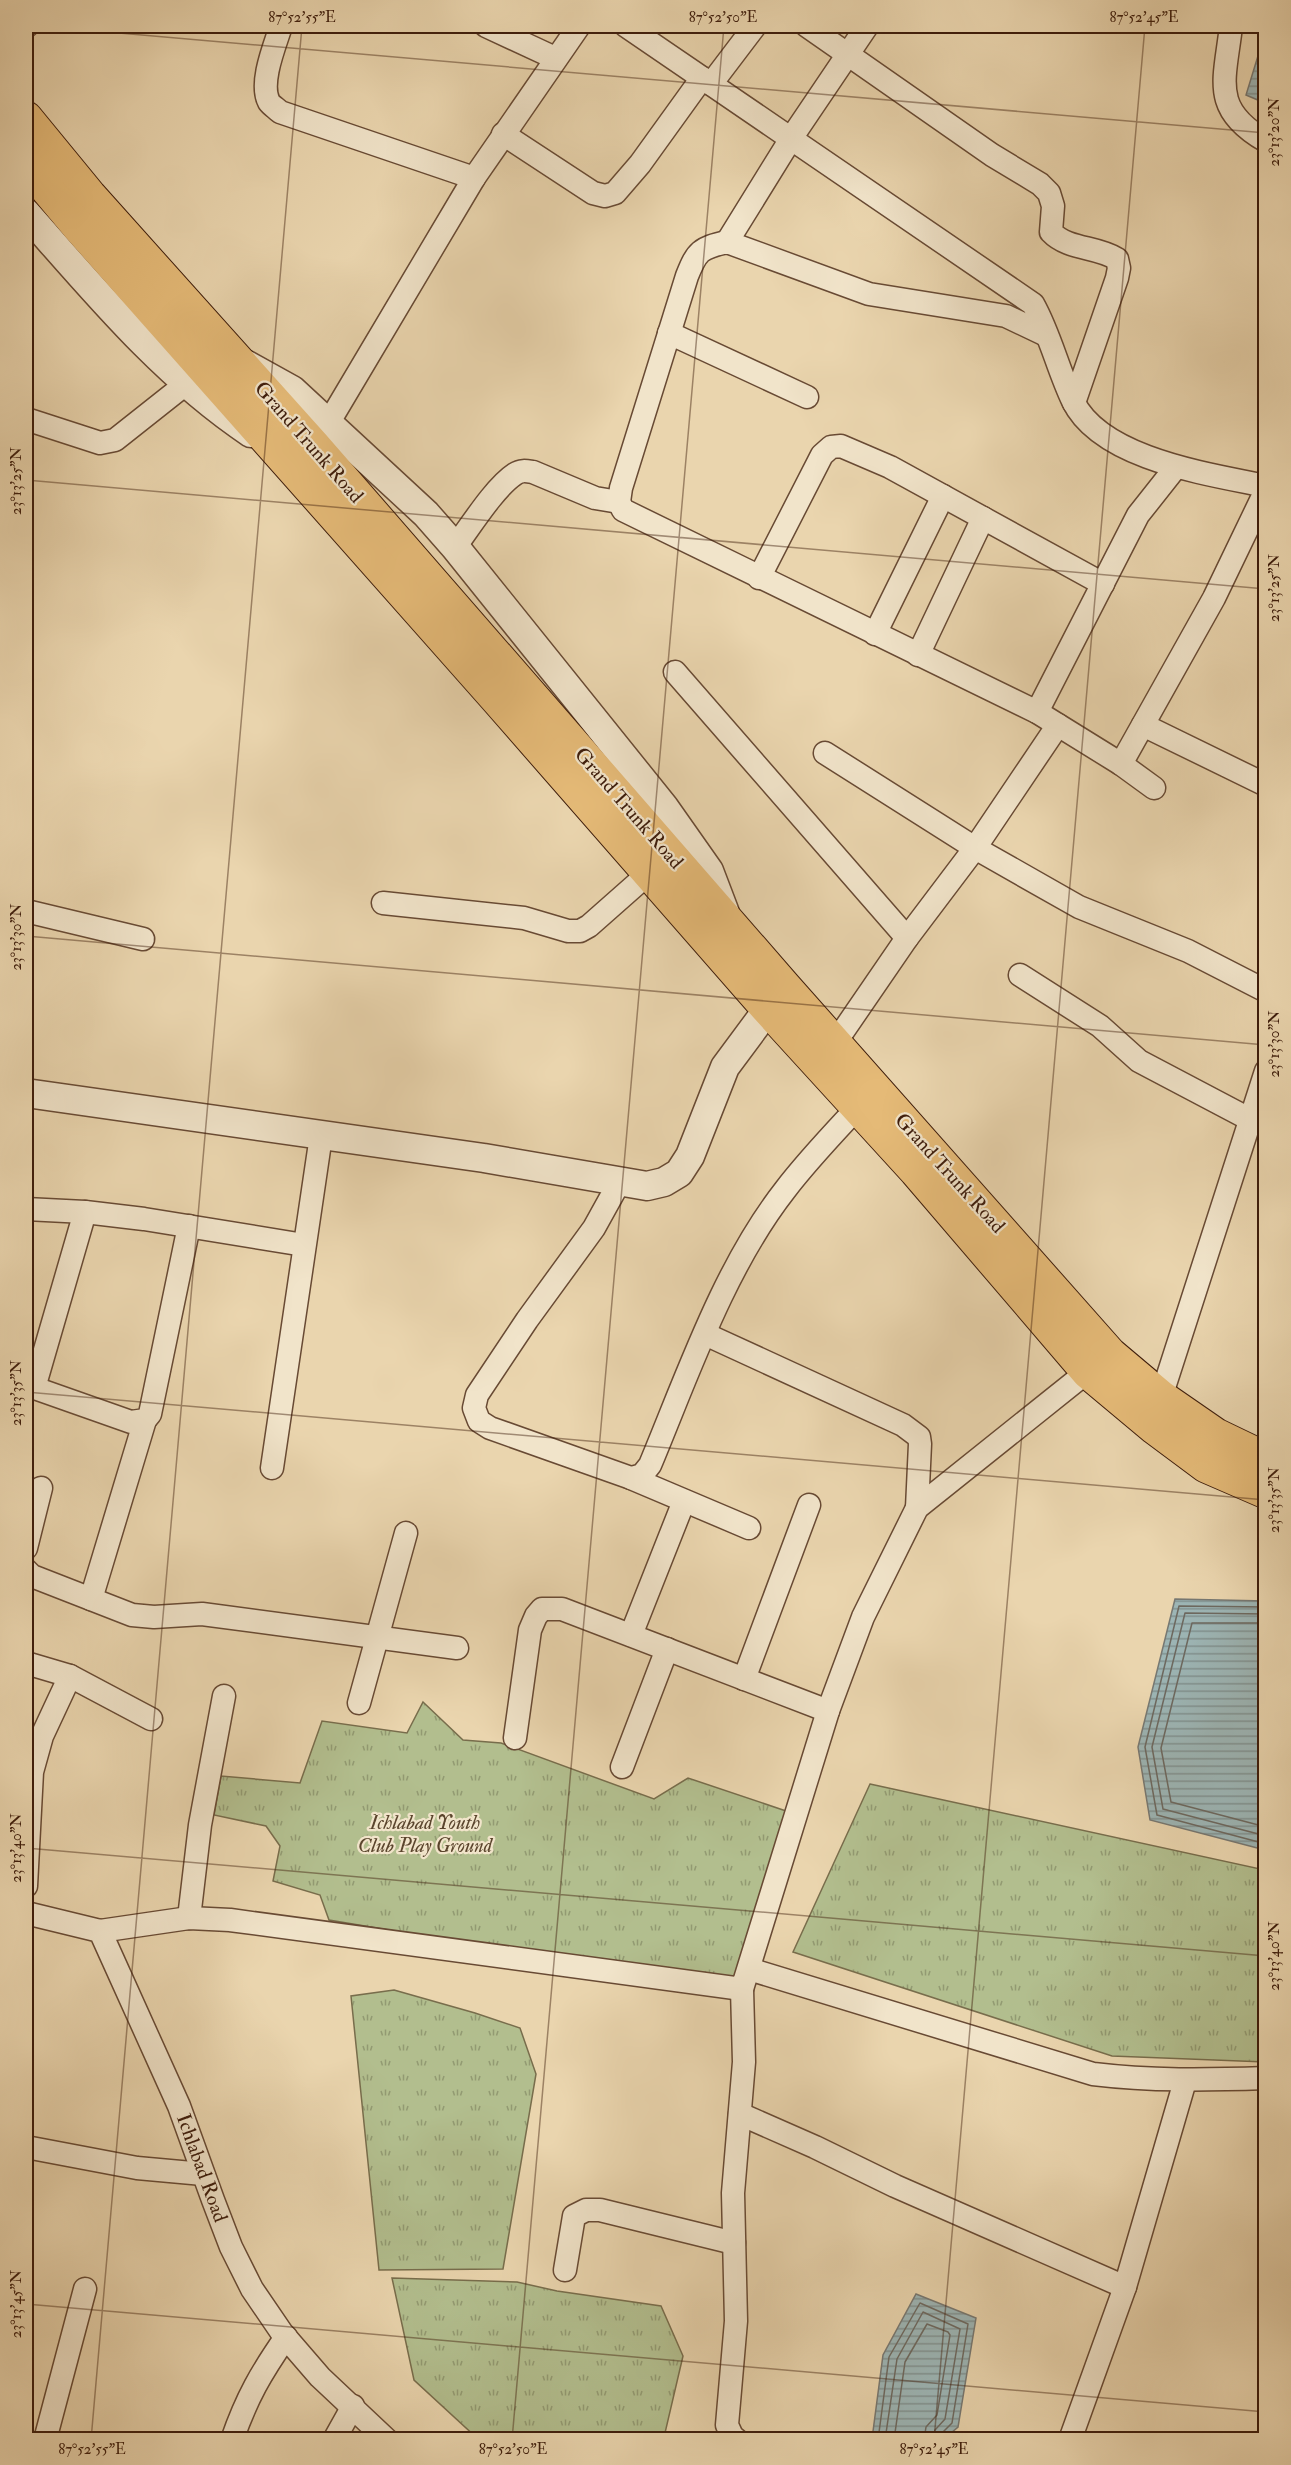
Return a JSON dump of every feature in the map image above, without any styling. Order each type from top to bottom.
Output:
[{"type":"highway","name":"Grand Trunk Road","points":[[26,118],[90,196],[238,361],[835,1043],[1155,1428],[1206,1466],[1266,1492]]},
{"type":"highway","name":"Grand Trunk Road","points":[[26,164],[77,225],[768,1009],[916,1171],[1099,1363],[1161,1397],[1216,1435],[1266,1459]]},
{"type":"street","points":[[281,26],[267,72],[266,90],[269,102],[280,112],[474,178]]},
{"type":"street","points":[[486,26],[555,58]]},
{"type":"street","points":[[329,422],[474,178],[579,26]]},
{"type":"street","points":[[626,26],[792,137],[1033,304],[1074,403],[1087,424],[1119,445],[1176,467],[1266,488],[1214,598],[1120,764]]},
{"type":"street","points":[[504,134],[593,193],[605,196],[615,193],[706,81],[755,26]]},
{"type":"street","points":[[807,26],[848,52],[992,155],[1040,184],[1050,193],[1053,206],[1051,231],[1057,238],[1111,254],[1118,259],[1117,278],[1074,403]]},
{"type":"street","points":[[727,243],[792,137],[867,26]]},
{"type":"street","points":[[1231,26],[1225,84],[1226,102],[1233,116],[1246,130],[1266,141]]},
{"type":"street","points":[[26,213],[88,283],[188,383],[224,415],[276,450]]},
{"type":"street","points":[[1046,335],[1006,316],[869,294],[727,243],[710,246],[696,254],[669,333],[621,488],[619,502],[623,510],[1037,712],[1154,788]]},
{"type":"street","points":[[669,333],[807,397]]},
{"type":"street","points":[[238,361],[292,390],[426,514],[455,547],[664,807],[709,872],[729,923]]},
{"type":"street","points":[[26,419],[100,443],[115,440],[188,383]]},
{"type":"street","points":[[759,578],[822,455],[831,447],[841,447],[890,467],[1103,584]]},
{"type":"street","points":[[1037,712],[1138,515],[1176,467]]},
{"type":"street","points":[[455,547],[501,487],[514,474],[523,471],[533,472],[595,498],[619,502]]},
{"type":"street","points":[[875,634],[943,496]]},
{"type":"street","points":[[918,655],[983,518]]},
{"type":"street","points":[[675,672],[907,938]]},
{"type":"street","points":[[835,1043],[907,938],[975,848],[1058,725]]},
{"type":"street","points":[[1143,725],[1266,785]]},
{"type":"street","points":[[825,753],[975,848],[1079,908],[1188,951],[1266,991]]},
{"type":"street","points":[[383,903],[524,918],[562,929],[580,931],[589,926],[649,873]]},
{"type":"street","points":[[26,911],[143,939]]},
{"type":"street","points":[[1020,975],[1100,1026],[1139,1061],[1251,1120]]},
{"type":"street","points":[[26,1093],[484,1158],[647,1186],[664,1182],[679,1173],[690,1156],[725,1067],[768,1009]]},
{"type":"street","points":[[1161,1397],[1266,1071]]},
{"type":"street","points":[[631,1478],[642,1475],[650,1465],[721,1296],[754,1237],[784,1190],[858,1107]]},
{"type":"street","points":[[272,1468],[321,1136]]},
{"type":"street","points":[[620,1181],[594,1228],[527,1320],[477,1395],[474,1408],[479,1421],[490,1428],[631,1478],[749,1528]]},
{"type":"street","points":[[26,1209],[85,1212],[304,1245]]},
{"type":"street","points":[[85,1212],[30,1387],[131,1422],[145,1420]]},
{"type":"street","points":[[91,1599],[145,1420],[150,1414],[189,1226]]},
{"type":"street","points":[[705,1334],[903,1425],[915,1433],[920,1444],[917,1508],[863,1617],[828,1711],[746,1979],[745,2032],[733,2193],[736,2321],[727,2424],[732,2436],[737,2439]]},
{"type":"street","points":[[917,1508],[1099,1363]]},
{"type":"street","points":[[26,1548],[41,1488]]},
{"type":"street","points":[[631,1635],[684,1501]]},
{"type":"street","points":[[744,1679],[809,1505]]},
{"type":"street","points":[[359,1703],[406,1533]]},
{"type":"street","points":[[26,1570],[32,1576],[132,1615],[153,1617],[202,1614],[457,1648]]},
{"type":"street","points":[[516,1738],[530,1630],[542,1609],[562,1609],[828,1711]]},
{"type":"street","points":[[622,1767],[667,1649]]},
{"type":"street","points":[[26,1663],[70,1676],[151,1719]]},
{"type":"street","points":[[26,1886],[32,1772],[42,1736],[70,1676]]},
{"type":"street","points":[[189,1918],[200,1825],[224,1696]]},
{"type":"street","points":[[26,1913],[100,1931],[189,1918],[230,1920],[746,1979],[1093,2074],[1133,2079],[1185,2081],[1266,2078]]},
{"type":"street","name":"Ichlabad Road","points":[[100,1931],[179,2106],[231,2247],[252,2289],[286,2337],[320,2377],[387,2439]]},
{"type":"street","points":[[1070,2439],[1125,2287],[1185,2081]]},
{"type":"street","points":[[740,2114],[1125,2287]]},
{"type":"street","points":[[26,2146],[138,2168],[203,2174]]},
{"type":"street","points":[[564,2270],[574,2216],[586,2210],[600,2210],[734,2243]]},
{"type":"street","points":[[26,2436],[43,2439],[85,2289]]},
{"type":"street","points":[[232,2439],[245,2403],[261,2373],[286,2337]]},
{"type":"street","points":[[334,2439],[353,2406]]},
{"type":"green space","name":"Ichlabad Youth Club Play Ground","points":[[423,1702],[463,1740],[501,1743],[654,1799],[688,1778],[795,1814],[742,1989],[329,1920],[320,1895],[273,1881],[280,1846],[266,1826],[214,1815],[221,1776],[300,1783],[322,1721],[407,1733]]},
{"type":"green space","points":[[870,1784],[1265,1870],[1265,2062],[1112,2056],[793,1952]]},
{"type":"green space","points":[[394,1990],[520,2028],[536,2074],[503,2269],[379,2270],[351,1996]]},
{"type":"green space","points":[[392,2278],[517,2282],[557,2291],[661,2306],[683,2356],[665,2433],[661,2440],[478,2439],[414,2380]]},
{"type":"water","points":[[1265,33],[1265,103],[1246,95]]},
{"type":"water","points":[[1175,1599],[1265,1601],[1265,1850],[1150,1820],[1138,1747]]},
{"type":"water","points":[[916,2294],[976,2318],[958,2427],[944,2439],[872,2439],[883,2355]]}]
